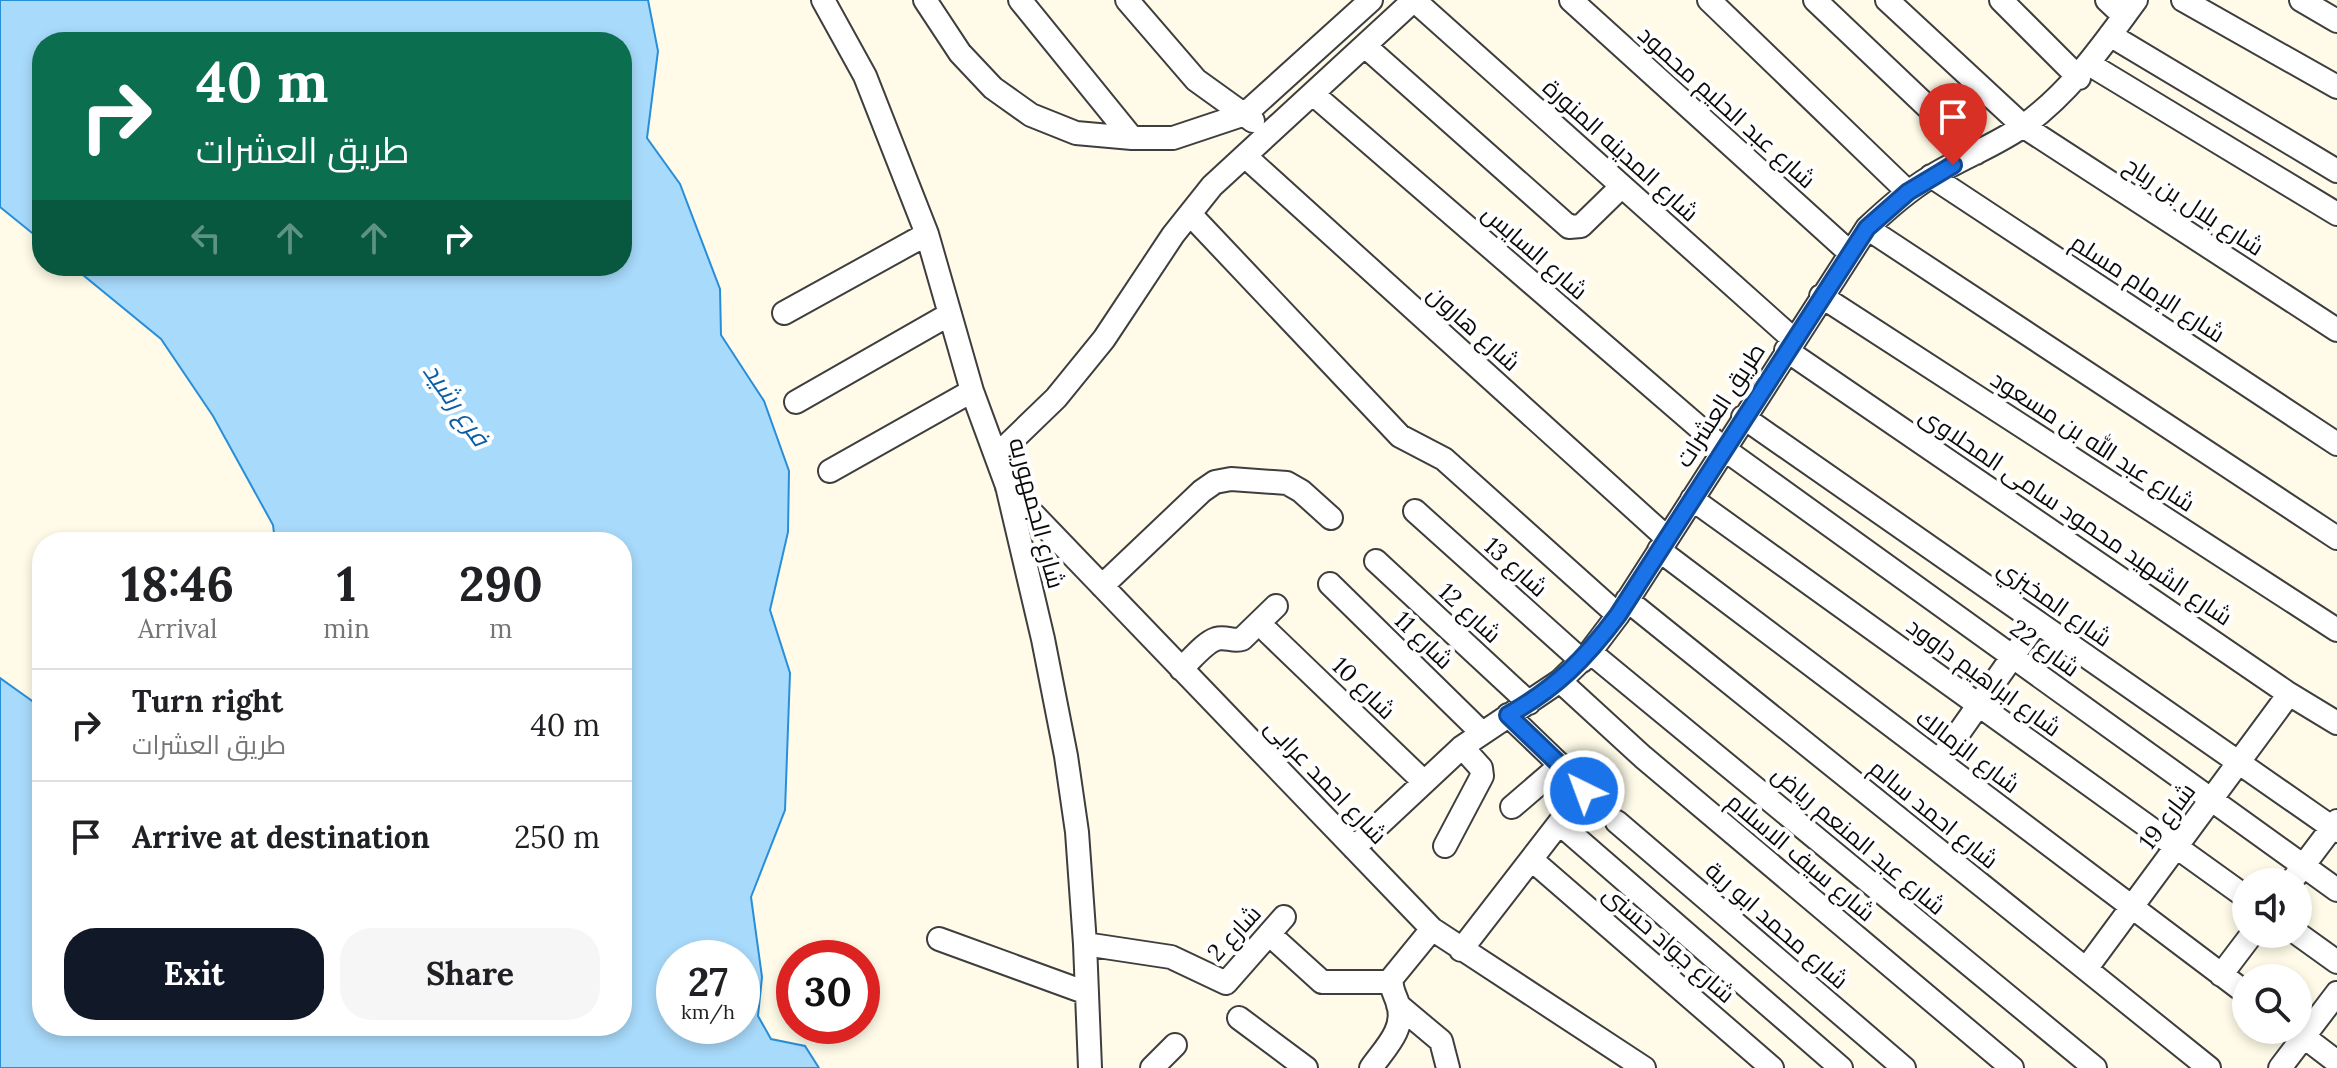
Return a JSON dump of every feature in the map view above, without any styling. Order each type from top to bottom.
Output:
[{"type":"street","name":"شارع الجمهوريه","points":[[823,0],[865,76],[927,234],[972,391],[1007,486],[1043,639],[1077,832],[1090,1068]]},
{"type":"street","points":[[925,0],[971,65],[993,88],[1031,115],[1076,133],[1132,138],[1173,138],[1245,114],[1371,0]]},
{"type":"street","points":[[1020,0],[1132,138]]},
{"type":"street","points":[[1127,0],[1196,80],[1269,135]]},
{"type":"street","points":[[996,456],[1056,398],[1104,339],[1212,186],[1414,0]]},
{"type":"street","name":"شارع المدينه المنورة","points":[[1414,0],[1622,186],[1790,345]]},
{"type":"street","name":"شارع عبد الحليم محمود","points":[[1571,0],[1849,252]]},
{"type":"street","points":[[1709,0],[1908,192]]},
{"type":"street","points":[[1815,0],[1976,153]]},
{"type":"street","name":"شارع بلال بن رباح","points":[[1887,0],[2023,126],[2337,330]]},
{"type":"street","points":[[2001,0],[2084,71],[2337,214]]},
{"type":"street","points":[[2107,0],[2130,8]]},
{"type":"street","points":[[2183,0],[2337,87]]},
{"type":"street","points":[[2301,0],[2337,21]]},
{"type":"street","name":"طريق العشرات","points":[[1354,848],[1462,747],[1560,681],[1586,656],[1622,608],[1867,228],[1931,176],[2023,126],[2053,104],[2084,71],[2130,8]]},
{"type":"street","points":[[2110,35],[2337,171]]},
{"type":"street","points":[[1365,46],[1569,227],[1581,226],[1622,186]]},
{"type":"street","name":"شارع السايس","points":[[1313,94],[1724,449]]},
{"type":"street","name":"شارع هارون","points":[[1245,156],[1663,544]]},
{"type":"street","name":"شارع الإمام مسلم","points":[[1931,176],[2337,444]]},
{"type":"street","name":"شارع احمد سالم","points":[[1190,214],[1400,436],[1444,459],[1622,608],[2209,1068]]},
{"type":"street","points":[[1867,228],[2337,538]]},
{"type":"street","points":[[784,313],[927,234]]},
{"type":"street","name":"شارع عبد الله بن مسعود","points":[[1821,296],[2337,630]]},
{"type":"street","points":[[796,402],[950,314]]},
{"type":"street","name":"شارع الشهيد محمود سامى المحلاوى","points":[[1790,345],[2289,694],[2337,723]]},
{"type":"street","points":[[830,471],[972,391]]},
{"type":"street","name":"شارع المخبزي","points":[[1743,417],[2335,827]]},
{"type":"street","name":"شارع 22","points":[[1724,449],[2212,800],[2290,868]]},
{"type":"street","points":[[1102,586],[1215,482],[1231,479],[1287,483],[1301,491],[1331,518]]},
{"type":"street","name":"شارع احمد عرابى","points":[[1007,486],[1432,929],[1644,1068]]},
{"type":"street","name":"شارع ابراهيم داوود","points":[[1692,499],[2232,887]]},
{"type":"street","name":"شارع 13","points":[[1415,511],[1586,656]]},
{"type":"street","name":"شارع الزمالك","points":[[1663,544],[1939,761],[2232,983]]},
{"type":"street","name":"شارع 12","points":[[1376,561],[1529,703]]},
{"type":"street","name":"شارع 11","points":[[1330,584],[1481,732]]},
{"type":"street","points":[[1181,669],[1212,641],[1220,638],[1242,639],[1276,606]]},
{"type":"street","points":[[1939,761],[2037,622]]},
{"type":"street","name":"شارع 10","points":[[1268,632],[1423,781]]},
{"type":"street","name":"شارع عبد المنعم رياض","points":[[1586,656],[2095,1068]]},
{"type":"street","name":"شارع سيف الاسلام","points":[[1560,681],[1643,757],[2012,1068]]},
{"type":"street","name":"شارع 19","points":[[2086,969],[2289,694]]},
{"type":"street","points":[[1461,950],[1584,791],[1508,715]]},
{"type":"street","points":[[1445,846],[1482,776],[1481,768],[1462,747]]},
{"type":"street","points":[[1512,807],[1561,765]]},
{"type":"street","name":"شارع محمد ابو رية","points":[[1617,822],[1904,1068]]},
{"type":"street","points":[[1560,824],[1841,1068]]},
{"type":"street","points":[[2302,868],[2335,827]]},
{"type":"street","name":"شارع جواد حسنى","points":[[1532,860],[1772,1068]]},
{"type":"street","name":"شارع 22","points":[[2312,880],[2337,890]]},
{"type":"street","name":"شارع 2","points":[[1085,944],[1171,957],[1226,983],[1277,926],[1322,982],[1390,982]]},
{"type":"street","points":[[1371,1068],[1398,1029],[1398,1005],[1390,982],[1432,929]]},
{"type":"street","points":[[939,939],[1087,993]]},
{"type":"street","points":[[2312,944],[2337,962]]},
{"type":"street","points":[[2221,975],[2241,948]]},
{"type":"street","points":[[2312,1019],[2337,993]]},
{"type":"street","points":[[1398,1005],[1441,1041],[1448,1068]]},
{"type":"street","points":[[1239,1018],[1306,1068]]},
{"type":"street","points":[[2312,1043],[2337,1062]]},
{"type":"street","points":[[2280,1068],[2293,1044]]},
{"type":"street","points":[[1152,1068],[1175,1045]]},
{"type":"water","name":"فرع رشيد","points":[[0,0],[648,0],[658,51],[647,138],[680,184],[720,289],[721,335],[764,401],[789,471],[788,532],[770,610],[790,673],[785,810],[751,897],[757,940],[656,940],[656,1044],[760,1044],[760,1020],[776,1044],[805,1046],[819,1068],[0,1068],[0,678],[32,701],[32,1036],[632,1036],[632,532],[274,532],[273,525],[213,416],[161,339],[84,276],[632,276],[632,32],[32,32],[32,233],[0,207]]},
{"type":"route","points":[[1584,791],[1508,715],[1560,681],[1590,652],[1618,615],[1867,228],[1908,192],[1953,165]]}]
